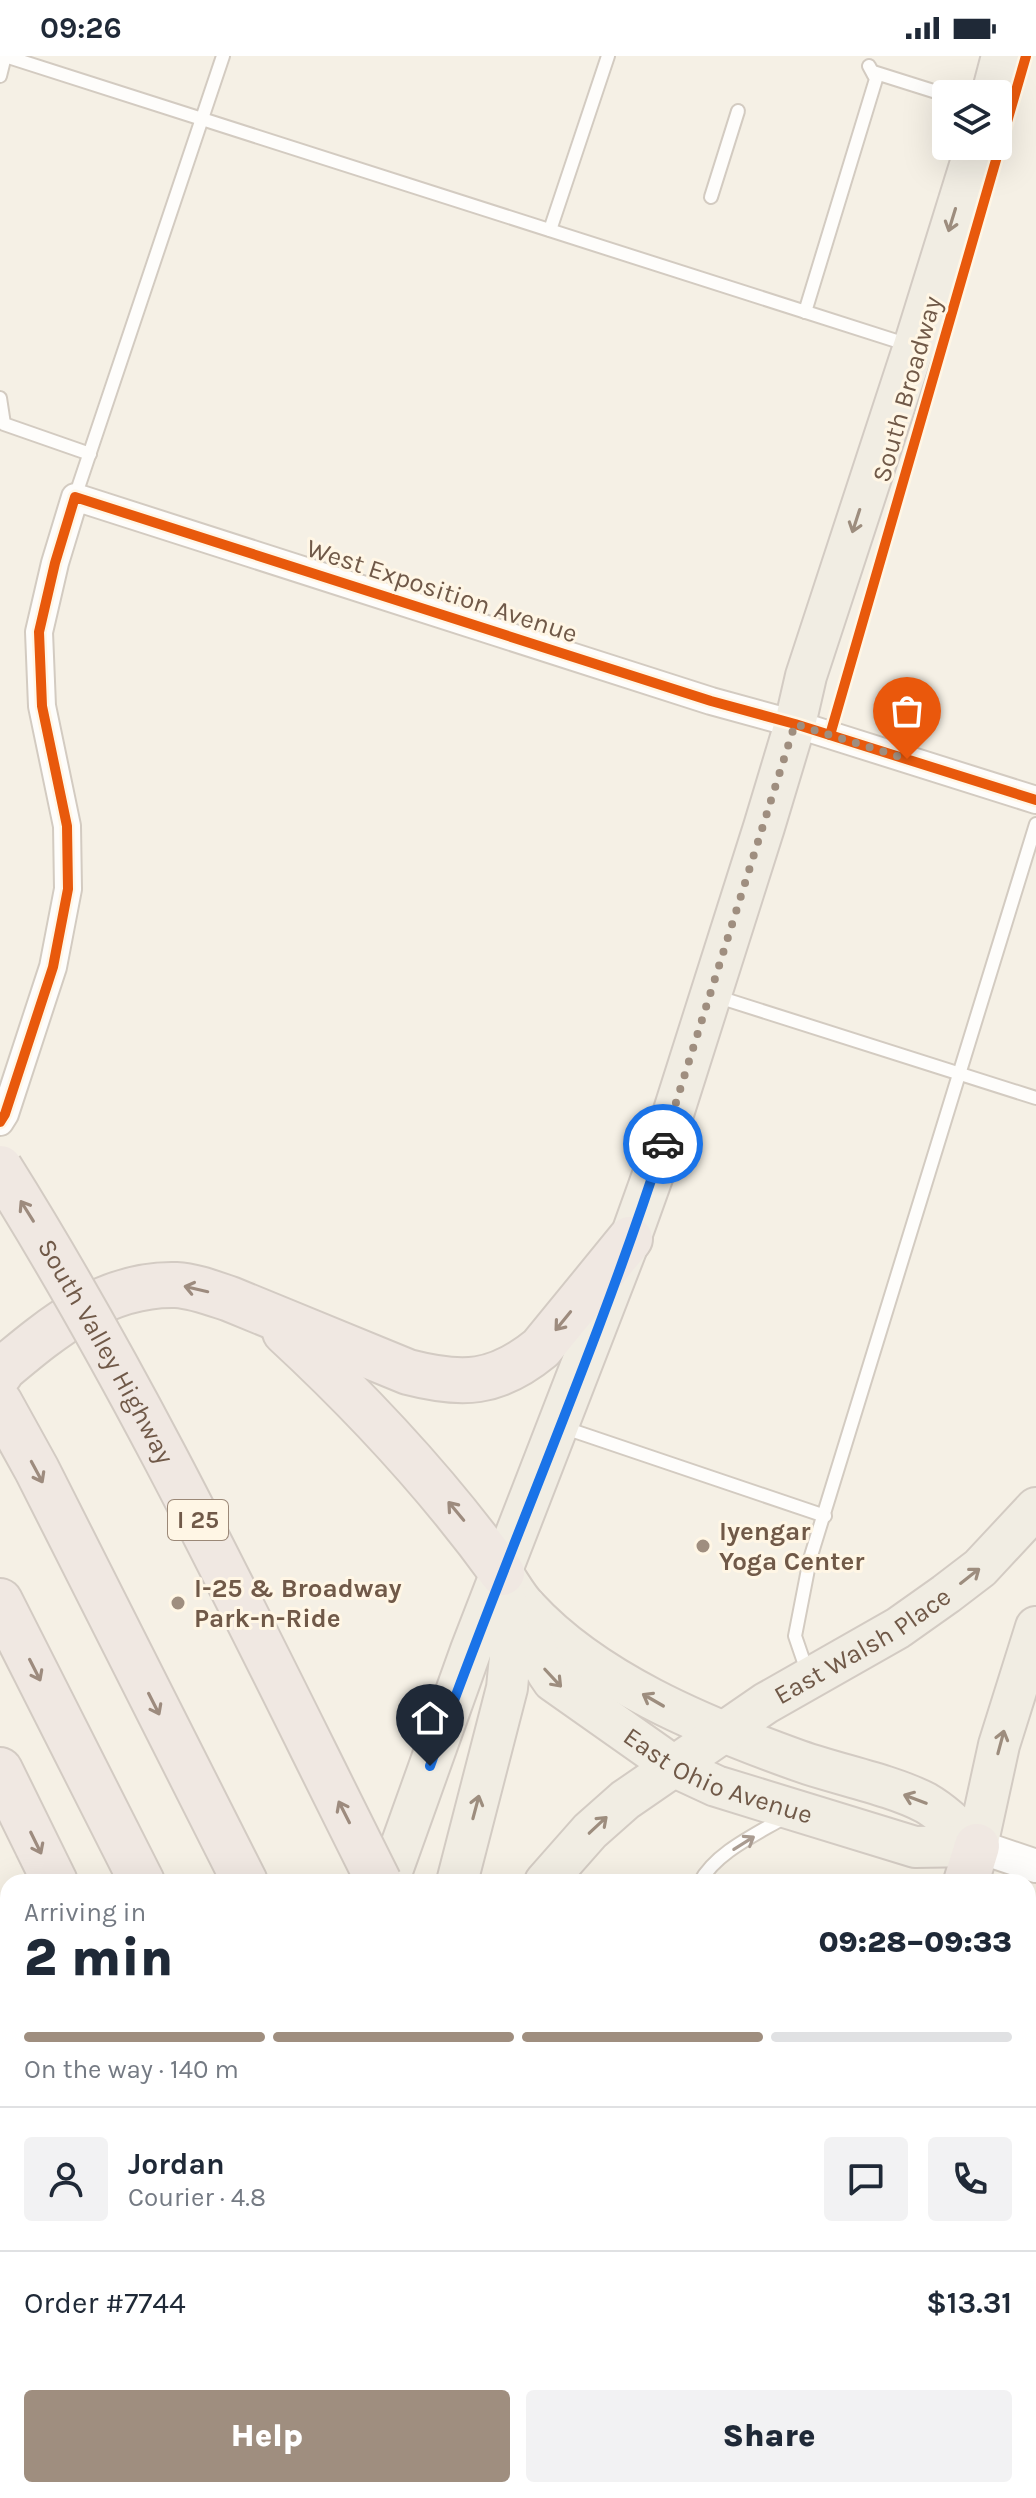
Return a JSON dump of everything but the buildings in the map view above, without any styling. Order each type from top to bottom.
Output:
[{"type":"highway","name":"South Valley Highway","points":[[0,1168],[41,1232],[170,1465],[375,1874]]},
{"type":"highway","points":[[0,1374],[47,1332],[99,1300],[143,1287],[178,1285],[200,1289],[408,1372],[437,1380],[470,1382],[487,1379],[523,1363],[541,1348],[630,1239]]},
{"type":"highway","points":[[269,1317],[458,1512],[514,1590]]},
{"type":"highway","points":[[0,1403],[37,1470],[241,1874]]},
{"type":"highway","points":[[0,1601],[138,1874]]},
{"type":"highway","points":[[9,1787],[51,1874]]},
{"type":"main road","points":[[996,80],[1002,56]]},
{"type":"main road","name":"South Broadway","points":[[391,1874],[471,1650],[514,1590],[559,1426],[630,1239],[712,995],[795,724],[806,676],[972,160]]},
{"type":"main road","name":"East Walsh Place","points":[[675,1767],[724,1732],[898,1628],[946,1594],[980,1568],[1036,1508]]},
{"type":"main road","points":[[459,1874],[507,1688],[514,1590]]},
{"type":"main road","name":"East Ohio Avenue","points":[[514,1590],[570,1645],[662,1706],[796,1760],[917,1799],[951,1821],[977,1870]]},
{"type":"main road","name":"East Ohio Avenue","points":[[514,1590],[541,1664],[553,1681],[675,1767],[716,1786],[915,1847],[977,1870]]},
{"type":"main road","points":[[977,1870],[999,1745],[1036,1627]]},
{"type":"main road","points":[[552,1874],[590,1831],[625,1800],[675,1767]]},
{"type":"street","name":"West Exposition Avenue","points":[[75,497],[711,701],[795,724],[1036,800]]},
{"type":"street","points":[[0,1122],[53,967],[68,889],[67,826],[42,706],[39,632],[75,497]]},
{"type":"street","name":"East Ohio Avenue","points":[[977,1870],[1036,1866]]},
{"type":"lane","points":[[0,76],[5,56],[914,346]]},
{"type":"lane","points":[[75,497],[223,56]]},
{"type":"lane","points":[[550,230],[608,56]]},
{"type":"lane","points":[[805,312],[876,79],[871,69],[932,90]]},
{"type":"lane","points":[[711,197],[738,111]]},
{"type":"lane","points":[[0,398],[4,424],[90,454]]},
{"type":"lane","points":[[810,1678],[795,1636],[810,1559],[1036,824]]},
{"type":"lane","points":[[712,995],[1036,1098]]},
{"type":"lane","points":[[559,1426],[825,1516]]},
{"type":"lane","points":[[704,1874],[726,1854],[794,1811]]},
{"type":"cycle path","points":[[830,735],[1026,56]]},
{"type":"cycle path","points":[[0,1122],[53,967],[68,889],[67,826],[42,706],[39,632],[75,497],[711,701],[795,724],[1036,800]]},
{"type":"way so far","points":[[663,1144],[795,724],[907,759]]},
{"type":"place","name":"Iyengar Yoga Center","points":[[703,1546]]},
{"type":"place","name":"I-25 & Broadway Park-n-Ride","points":[[178,1603]]},
{"type":"route","points":[[430,1766],[471,1650],[630,1239],[663,1144]]}]
